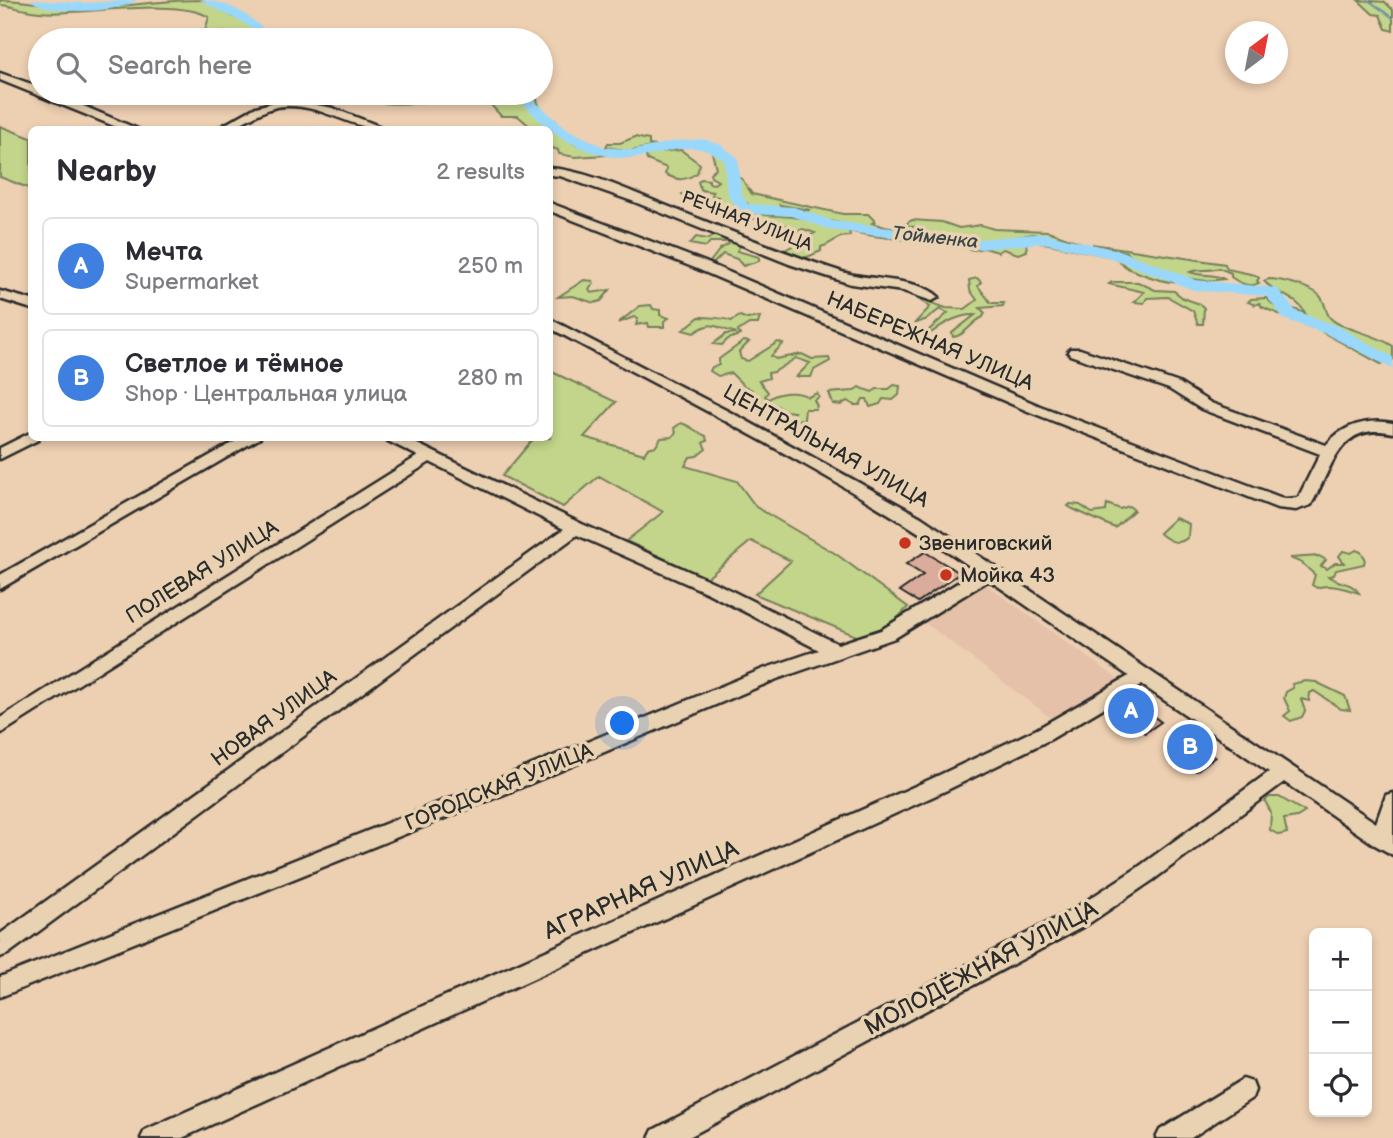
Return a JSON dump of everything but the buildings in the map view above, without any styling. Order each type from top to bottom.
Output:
[{"type":"street","points":[[0,76],[28,87]]},
{"type":"street","points":[[21,84],[28,81]]},
{"type":"street","points":[[74,105],[125,126]]},
{"type":"street","points":[[228,126],[270,105]]},
{"type":"street","points":[[298,105],[315,107],[372,126]]},
{"type":"street","name":"РЕЧНАЯ УЛИЦА","points":[[553,172],[636,198],[794,261],[869,284],[905,287],[932,298]]},
{"type":"street","name":"НАБЕРЕЖНАЯ УЛИЦА","points":[[553,208],[700,265],[1035,409],[1283,504],[1296,505],[1305,501],[1329,453]]},
{"type":"street","points":[[0,295],[28,304]]},
{"type":"street","name":"ЦЕНТРАЛЬНАЯ УЛИЦА","points":[[553,325],[820,466],[915,520],[1388,843]]},
{"type":"street","points":[[1075,352],[1174,386],[1206,406],[1329,453],[1341,437],[1374,424],[1393,428]]},
{"type":"street","points":[[0,454],[28,439]]},
{"type":"street","points":[[0,583],[247,441]]},
{"type":"street","points":[[400,441],[576,528],[714,589],[836,651]]},
{"type":"street","name":"ПОЛЕВАЯ УЛИЦА","points":[[0,727],[429,456]]},
{"type":"street","name":"НОВАЯ УЛИЦА","points":[[0,947],[576,528]]},
{"type":"street","name":"ГОРОДСКАЯ УЛИЦА","points":[[0,987],[510,783],[770,674],[888,634],[990,571]]},
{"type":"street","name":"АГРАРНАЯ УЛИЦА","points":[[154,1138],[937,786],[1044,734],[1143,676]]},
{"type":"street","name":"МОЛОДЁЖНАЯ УЛИЦА","points":[[662,1138],[1080,918],[1145,874],[1283,772]]},
{"type":"street","points":[[1388,843],[1393,801]]},
{"type":"street","points":[[1169,1138],[1243,1090]]},
{"type":"shaded area","points":[[985,584],[1121,681],[1055,721],[923,621]]},
{"type":"green space","points":[[0,0],[81,8],[200,0],[253,28],[206,28],[209,17],[181,9],[48,12],[0,5]]},
{"type":"green space","points":[[1358,0],[1385,2],[1393,10],[1393,31],[1386,29],[1380,15],[1373,14]]},
{"type":"green space","points":[[491,105],[539,105],[556,121],[555,128],[575,144],[607,155],[575,157],[559,154],[558,150],[553,148],[553,126],[530,126],[518,116],[501,116]]},
{"type":"green space","points":[[0,126],[28,137],[28,188],[0,177]]},
{"type":"green space","points":[[635,137],[649,140],[649,145],[656,146],[630,151],[606,147],[608,143],[620,143]]},
{"type":"green space","points":[[700,142],[718,151],[725,159],[729,169],[734,172],[728,180],[732,186],[728,192],[735,195],[735,204],[750,212],[800,218],[840,227],[866,228],[819,219],[795,211],[810,210],[780,205],[783,209],[752,208],[740,197],[733,178],[735,176],[742,179],[752,194],[843,214],[868,214],[875,221],[872,223],[890,228],[922,228],[907,226],[912,220],[942,222],[959,228],[981,225],[994,229],[1048,231],[1087,245],[1033,234],[988,242],[867,228],[979,246],[1025,238],[1066,242],[1106,253],[1176,282],[1160,280],[1129,269],[1113,257],[1029,240],[1026,242],[1027,251],[1018,254],[1003,249],[998,252],[984,248],[974,250],[849,231],[850,236],[837,239],[821,247],[821,251],[803,259],[786,254],[785,250],[815,233],[803,229],[791,234],[784,233],[786,225],[758,219],[738,219],[707,201],[684,197],[682,194],[689,191],[708,199],[719,197],[712,196],[713,192],[701,190],[698,182],[701,179],[714,184],[718,181],[711,177],[710,173],[716,168],[711,149],[687,145]]},
{"type":"green space","points":[[681,150],[700,164],[697,173],[685,179],[665,174],[667,168],[647,160],[646,156],[649,153]]},
{"type":"green space","points":[[716,234],[749,245],[740,246],[737,251],[759,257],[759,261],[743,266],[737,259],[723,254],[713,264],[710,262],[720,249],[729,244],[727,241],[710,242],[706,247],[690,244],[696,237],[708,239]]},
{"type":"green space","points":[[1092,244],[1225,264],[1227,269],[1255,275],[1259,278],[1259,283],[1241,283],[1231,277],[1231,273],[1219,268],[1190,272],[1224,279],[1207,281],[1171,276],[1141,263],[1126,252]]},
{"type":"green space","points":[[977,278],[981,282],[978,286],[991,303],[1004,303],[1003,306],[980,308],[985,313],[983,317],[953,337],[952,333],[975,315],[952,320],[931,333],[929,330],[948,313],[940,309],[927,319],[914,324],[930,307],[915,297],[946,308],[965,309],[977,300],[970,290],[969,280]]},
{"type":"green space","points":[[1268,279],[1296,284],[1316,293],[1333,320],[1393,346],[1393,359],[1323,324],[1288,313],[1288,307],[1305,313],[1297,303],[1264,281]]},
{"type":"green space","points":[[584,280],[593,281],[594,284],[589,289],[591,293],[610,290],[601,301],[594,303],[573,296],[558,297]]},
{"type":"green space","points":[[1138,282],[1155,290],[1174,291],[1204,308],[1203,324],[1198,324],[1193,311],[1168,297],[1147,298],[1144,303],[1134,302],[1144,292],[1109,284]]},
{"type":"green space","points":[[1266,298],[1282,313],[1327,329],[1384,362],[1381,364],[1322,332],[1322,328],[1312,328],[1262,307],[1259,303],[1255,305],[1248,302],[1251,299]]},
{"type":"green space","points":[[651,305],[653,309],[660,310],[660,315],[669,318],[664,321],[664,327],[649,327],[648,323],[636,325],[638,318],[634,317],[618,323],[640,306]]},
{"type":"green space","points":[[740,316],[747,319],[760,317],[758,324],[749,324],[738,331],[740,335],[728,339],[722,345],[713,344],[726,334],[737,333],[711,325],[694,333],[683,330],[699,317],[731,321]]},
{"type":"green space","points":[[744,341],[749,342],[739,352],[741,359],[748,361],[778,342],[783,344],[771,356],[776,359],[802,354],[812,359],[829,358],[830,361],[814,370],[811,377],[796,377],[810,363],[796,358],[768,373],[769,378],[759,381],[768,392],[765,396],[769,399],[788,393],[799,393],[808,397],[817,393],[819,397],[814,400],[817,406],[815,409],[805,409],[804,419],[796,420],[791,416],[794,412],[758,402],[760,396],[751,396],[752,390],[731,373],[718,376],[710,371],[712,367],[719,365],[719,359]]},
{"type":"green space","points":[[553,372],[616,402],[584,437],[644,454],[648,448],[656,446],[661,438],[672,437],[676,432],[674,428],[681,423],[688,426],[706,436],[707,441],[703,443],[706,449],[697,456],[690,457],[685,466],[737,481],[756,507],[836,554],[908,607],[893,623],[861,638],[755,594],[791,561],[751,541],[707,578],[626,541],[663,512],[599,476],[563,507],[502,476],[531,441],[553,441]]},
{"type":"green space","points":[[894,385],[900,386],[899,395],[893,400],[883,399],[880,404],[870,407],[867,399],[863,399],[860,405],[847,401],[841,405],[833,404],[829,393],[853,391],[859,387],[872,392],[889,389]]},
{"type":"green space","points":[[1107,504],[1120,509],[1129,506],[1134,510],[1115,528],[1073,509],[1068,506],[1080,505],[1092,513],[1106,511]]},
{"type":"green space","points":[[1175,518],[1189,524],[1188,537],[1181,542],[1169,540],[1159,533]]},
{"type":"green space","points":[[1356,550],[1365,558],[1364,564],[1336,570],[1334,575],[1328,576],[1352,586],[1359,593],[1333,586],[1317,588],[1312,585],[1315,575],[1302,563],[1290,558],[1319,556],[1326,560],[1321,566],[1327,569],[1335,563],[1344,563],[1339,556],[1343,551],[1351,553]]},
{"type":"green space","points":[[1316,682],[1345,696],[1350,710],[1341,709],[1314,691],[1310,693],[1309,701],[1301,699],[1305,711],[1302,717],[1291,721],[1284,716],[1290,711],[1284,698],[1286,692],[1293,688],[1292,684]]},
{"type":"green space","points":[[1269,797],[1279,797],[1305,812],[1297,817],[1284,819],[1287,833],[1279,835],[1270,830],[1271,813],[1265,801]]},
{"type":"waterway","name":"Тойменка","points":[[36,0],[59,6],[84,7],[131,0]]},
{"type":"waterway","name":"Тойменка","points":[[205,0],[251,22],[257,28]]},
{"type":"waterway","points":[[1368,0],[1393,18]]},
{"type":"waterway","name":"Тойменка","points":[[532,105],[560,131],[589,146],[608,152],[634,154],[689,143],[703,143],[716,148],[731,158],[734,193],[742,207],[754,211],[794,212],[831,225],[981,244],[1043,238],[1116,254],[1193,285],[1271,291],[1290,315],[1332,330],[1393,364]]},
{"type":"place","name":"Звениговский","points":[[905,543]]},
{"type":"place","name":"Мойка 43","points":[[946,575]]},
{"type":"place","name":"Мечта","points":[[1131,711]]},
{"type":"place","name":"Светлое и тёмное","points":[[1190,747]]}]
